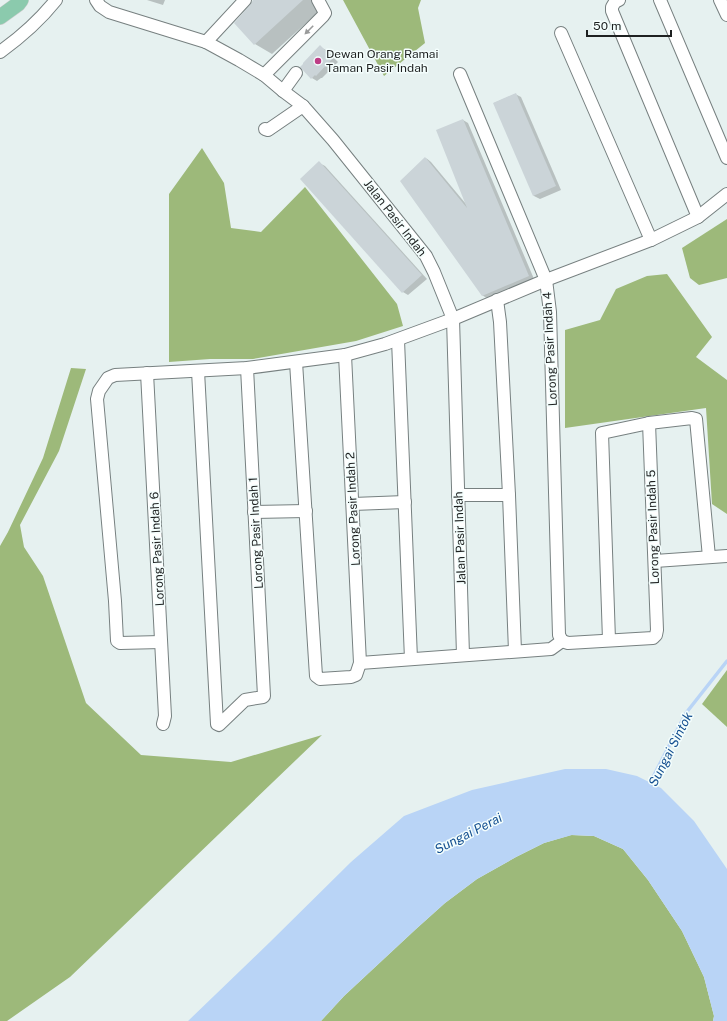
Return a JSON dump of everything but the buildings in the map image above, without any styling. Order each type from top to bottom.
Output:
[{"type":"main road","points":[[0,17],[19,2]]},
{"type":"street","points":[[0,52],[21,36],[45,14],[56,0]]},
{"type":"street","name":"Jalan Pasir Indah","points":[[96,0],[100,6],[109,12],[206,42],[264,75],[303,106],[333,140],[426,256],[453,319],[463,655]]},
{"type":"street","points":[[206,42],[245,0]]},
{"type":"street","points":[[264,75],[323,16],[325,13],[318,0]]},
{"type":"street","points":[[619,0],[612,6],[612,11],[698,217]]},
{"type":"street","points":[[660,0],[727,158]]},
{"type":"street","points":[[720,0],[727,15]]},
{"type":"street","points":[[561,33],[651,240]]},
{"type":"street","points":[[283,91],[296,73]]},
{"type":"street","name":"Lorong Pasir Indah 4","points":[[460,74],[546,280],[550,312],[559,635],[562,641]]},
{"type":"street","points":[[265,129],[268,130],[303,106]]},
{"type":"street","points":[[162,642],[120,643],[117,641],[98,399],[99,391],[108,378],[115,375],[247,368],[296,362],[345,355],[398,340],[453,319],[546,280],[651,240],[698,217],[727,194]]},
{"type":"street","points":[[497,300],[500,322],[509,495],[515,652]]},
{"type":"street","points":[[398,340],[411,659]]},
{"type":"street","name":"Lorong Pasir Indah 2","points":[[345,355],[360,663]]},
{"type":"street","points":[[296,362],[316,676],[320,678],[351,677],[356,675],[360,663],[551,649],[562,641],[568,643],[609,640],[602,433],[649,423],[692,418],[696,419],[709,557]]},
{"type":"street","name":"Lorong Pasir Indah 1","points":[[198,371],[217,724],[219,725],[245,700],[263,697],[264,694],[247,368]]},
{"type":"street","name":"Lorong Pasir Indah 6","points":[[147,373],[162,642],[165,716],[163,724]]},
{"type":"street","name":"Lorong Pasir Indah 5","points":[[609,640],[653,638],[656,635],[657,630],[649,423]]},
{"type":"street","points":[[458,495],[509,495]]},
{"type":"street","points":[[352,504],[404,502]]},
{"type":"street","points":[[254,512],[306,511]]},
{"type":"street","points":[[655,561],[727,556]]},
{"type":"green space","points":[[343,0],[421,0],[418,8],[425,43],[384,76]]},
{"type":"green space","points":[[202,148],[224,183],[231,228],[261,232],[305,187],[397,304],[403,326],[356,341],[253,359],[210,359],[169,362],[169,194]]},
{"type":"green space","points":[[727,219],[727,278],[699,285],[690,278],[682,248]]},
{"type":"green space","points":[[667,274],[712,337],[696,357],[727,380],[727,514],[712,504],[706,408],[565,428],[565,330],[600,320],[616,289],[647,276]]},
{"type":"green space","points":[[71,368],[86,369],[59,451],[20,525],[24,547],[43,576],[86,703],[141,755],[231,762],[322,735],[70,977],[7,1021],[0,1021],[0,546],[43,458]]},
{"type":"green space","points":[[727,670],[727,727],[702,704]]},
{"type":"green space","points":[[571,835],[594,836],[623,849],[648,880],[682,931],[704,977],[714,1016],[713,1021],[321,1021],[344,996],[416,929],[445,903],[477,879],[544,843]]},
{"type":"water","name":"Sungai Perai","points":[[565,769],[606,769],[637,776],[661,788],[694,821],[727,869],[727,1021],[713,1021],[714,1016],[704,977],[682,931],[648,880],[623,849],[594,836],[572,835],[544,843],[477,879],[445,903],[416,929],[344,996],[321,1021],[188,1021],[351,862],[404,816],[472,790]]},
{"type":"waterway","name":"Sungai Sintok","points":[[649,785],[686,713],[727,661]]},
{"type":"place","name":"Dewan Orang Ramai Taman Pasir Indah","points":[[318,61]]}]
